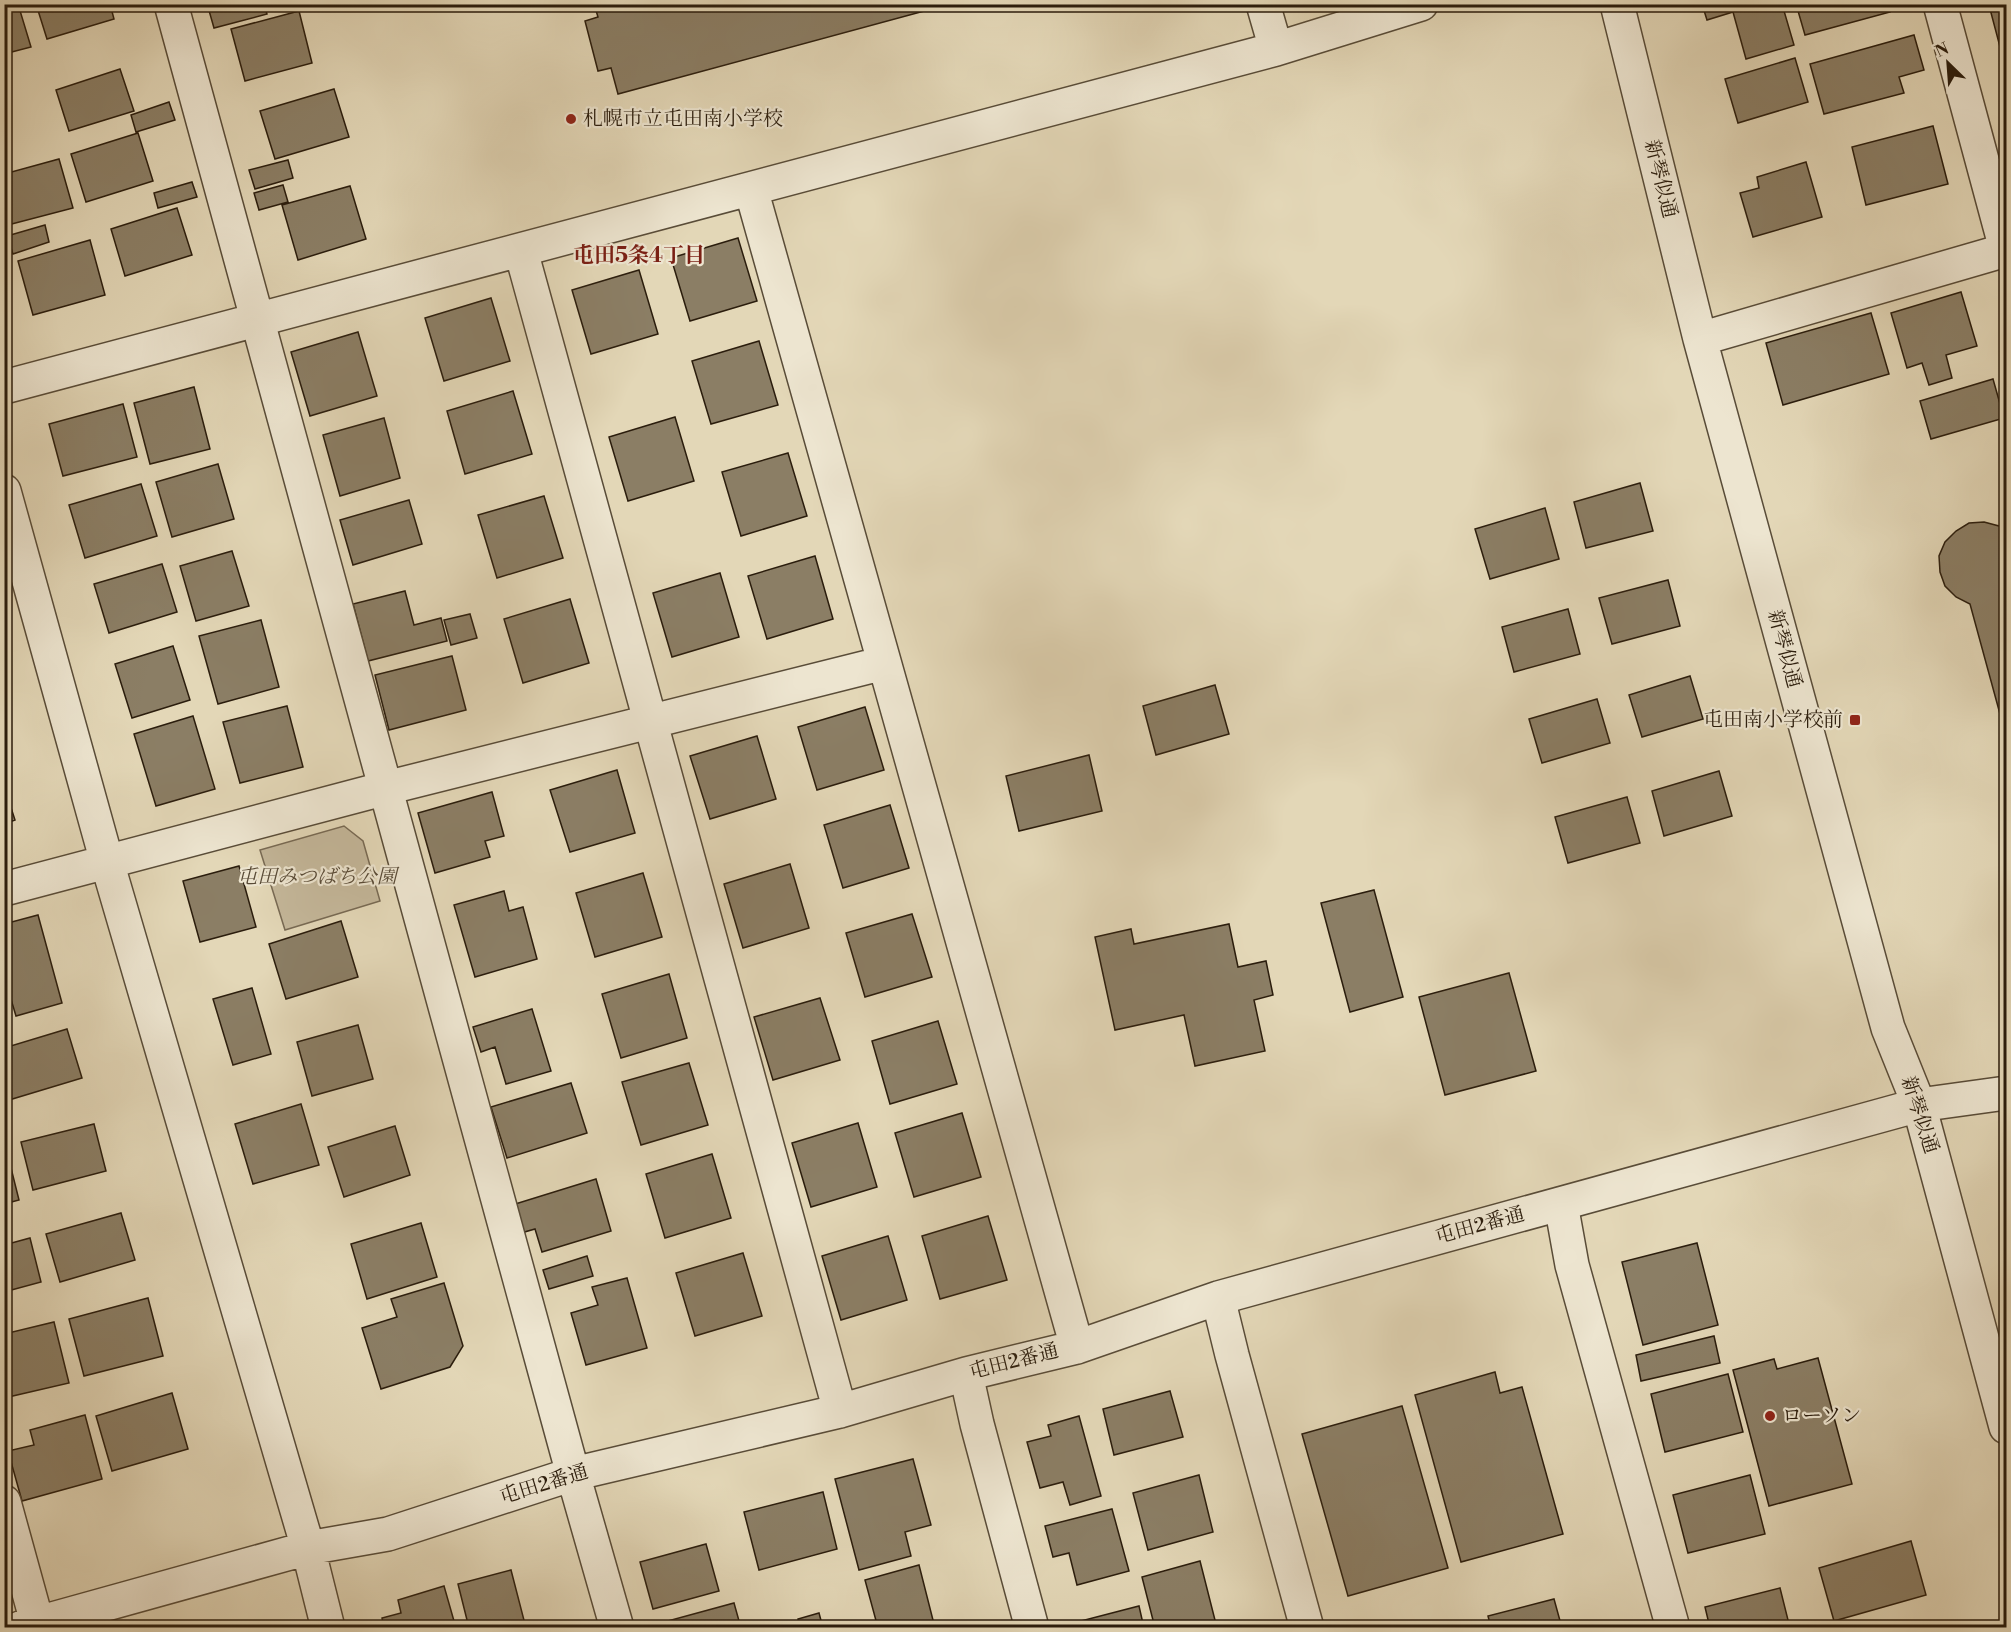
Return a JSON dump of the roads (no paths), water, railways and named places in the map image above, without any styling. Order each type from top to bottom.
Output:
[{"type":"street","points":[[171,4],[617,1628]]},
{"type":"street","points":[[1263,4],[1276,49]]},
{"type":"street","points":[[4,387],[1276,49],[1421,4]]},
{"type":"street","name":"新琴似通","points":[[1617,4],[1700,339],[1888,1028],[1919,1105],[2007,1427]]},
{"type":"street","points":[[1700,339],[2007,250],[1940,4]]},
{"type":"street","points":[[751,189],[1077,1347]]},
{"type":"street","points":[[521,251],[840,1411]]},
{"type":"street","points":[[4,491],[107,862],[308,1548],[328,1628]]},
{"type":"street","points":[[4,889],[386,788],[884,663]]},
{"type":"street","name":"屯田2番通","points":[[29,1625],[308,1548],[388,1534],[573,1474],[840,1411],[966,1374],[1077,1347],[1218,1298],[1919,1105],[2007,1092]]},
{"type":"street","points":[[1561,1204],[1572,1265],[1673,1628]]},
{"type":"street","points":[[1218,1298],[1307,1628]]},
{"type":"street","points":[[966,1374],[977,1424],[1032,1628]]},
{"type":"street","points":[[4,1502],[29,1625]]},
{"type":"place","name":"札幌市立屯田南小学校","points":[[571,119]]},
{"type":"place","name":"屯田南小学校前","points":[[1855,720]]},
{"type":"place","name":"ローソン","points":[[1770,1416]]},
{"type":"district","name":"屯田5条4丁目","points":[[639,256]]},
{"type":"park label","name":"屯田みつばち公園","points":[[317,877]]}]
